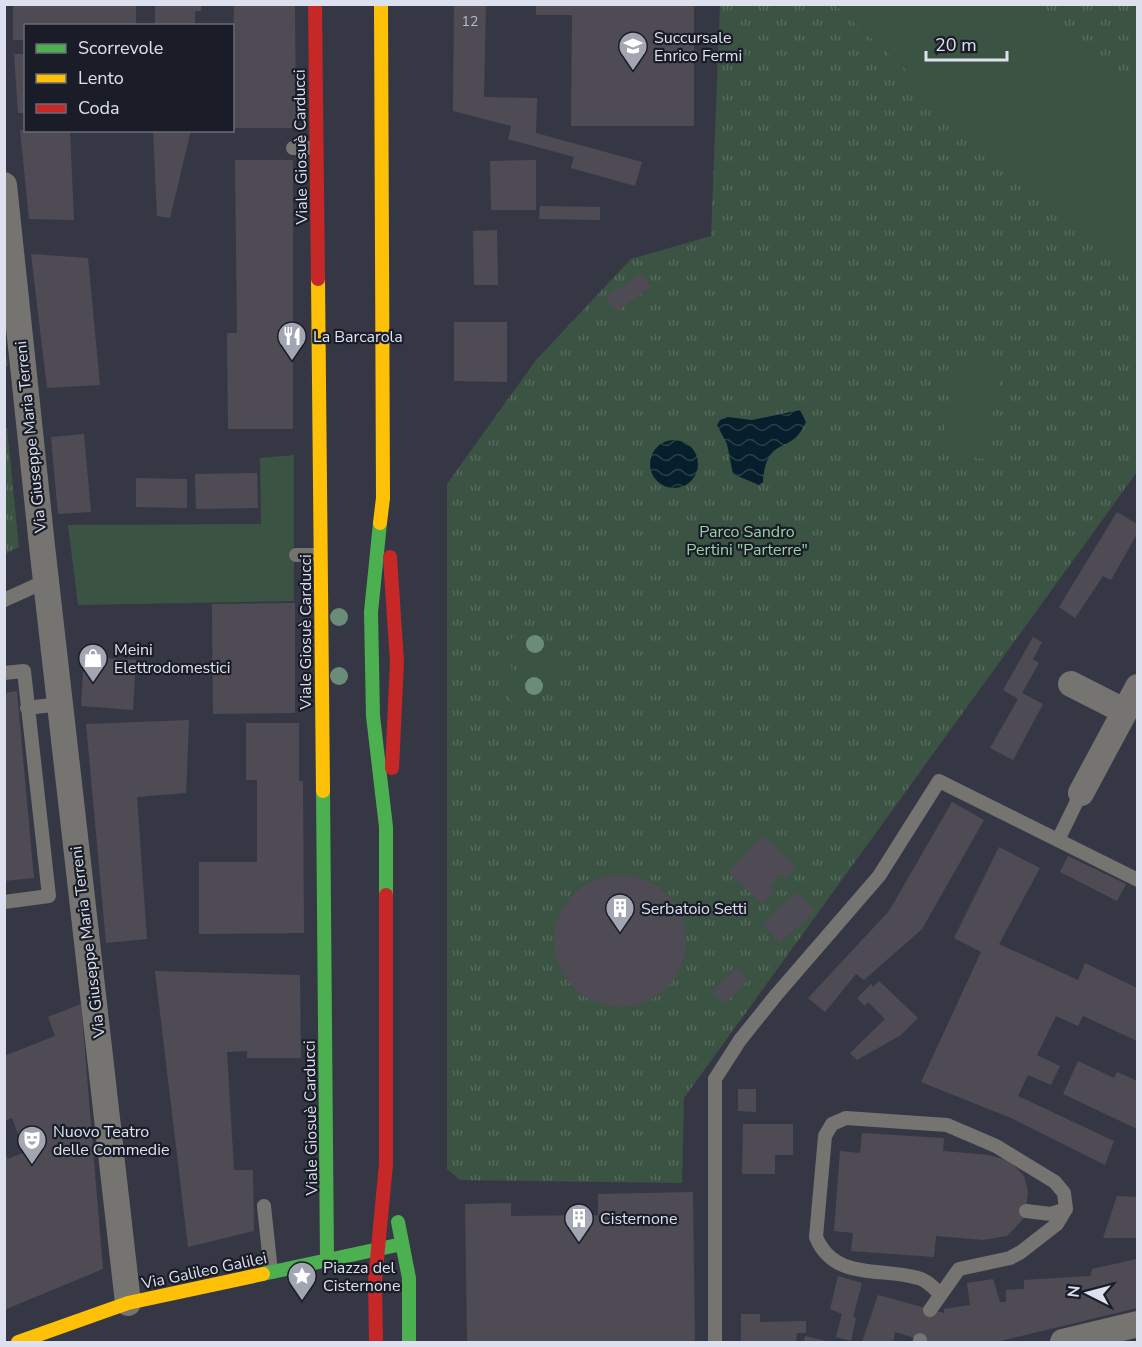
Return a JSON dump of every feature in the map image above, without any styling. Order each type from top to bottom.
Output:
[{"type":"main road","name":"Viale Giosuè Carducci","points":[[315,4],[327,1260]]},
{"type":"main road","points":[[381,4],[383,498],[371,612],[373,716],[386,827]]},
{"type":"main road","points":[[376,1342],[375,1280],[386,1164],[386,827],[398,716],[397,612],[383,498]]},
{"type":"main road","points":[[386,1164],[409,1278],[410,1342]]},
{"type":"main road","name":"Via Galileo Galilei","points":[[18,1342],[128,1303],[402,1244]]},
{"type":"street","name":"Via Giuseppe Maria Terreni","points":[[4,185],[14,382],[46,581],[128,1303]]},
{"type":"street","points":[[1071,684],[1124,711]]},
{"type":"street","points":[[1082,793],[1137,687]]},
{"type":"street","points":[[1063,1342],[1137,1324]]},
{"type":"lane","points":[[293,148],[316,148]]},
{"type":"lane","points":[[296,555],[321,555]]},
{"type":"lane","points":[[4,600],[46,581]]},
{"type":"lane","points":[[4,673],[24,671],[49,896],[4,902]]},
{"type":"lane","points":[[27,708],[60,704]]},
{"type":"lane","points":[[715,1342],[715,1079],[740,1040],[790,978],[879,876],[939,782],[1137,880]]},
{"type":"lane","points":[[1058,840],[1082,793]]},
{"type":"lane","points":[[930,1310],[959,1269],[1011,1258],[1057,1224],[1066,1209],[1064,1193],[1055,1182],[996,1146],[947,1125],[846,1118],[832,1124],[825,1136],[816,1238],[820,1249],[837,1265],[919,1278],[940,1294]]},
{"type":"lane","points":[[1024,1176],[1039,1171]]},
{"type":"lane","points":[[264,1206],[271,1272]]},
{"type":"lane","points":[[1026,1211],[1051,1214],[1066,1209]]},
{"type":"green space","name":"Parco Sandro Pertini \"Parterre\"","points":[[720,5],[1137,5],[1137,472],[684,1098],[682,1183],[460,1180],[447,1169],[447,484],[536,360],[631,259],[711,236]]},
{"type":"green space","points":[[835,5],[1034,5],[1137,89],[1137,282]]},
{"type":"green space","points":[[958,359],[1001,367],[984,459],[940,451]]},
{"type":"green space","points":[[5,428],[7,428],[19,547],[5,554]]},
{"type":"green space","points":[[294,455],[294,601],[78,605],[68,525],[261,524],[260,458]]},
{"type":"green space","points":[[532,633],[543,638],[551,648],[554,673],[550,685],[542,696],[531,702],[516,704],[501,684],[498,661],[509,641],[519,635]],"holes":[[[520,658],[528,664],[526,674],[516,676],[512,673],[511,663]]]},
{"type":"water","points":[[800,410],[806,422],[794,439],[774,451],[769,457],[763,482],[759,485],[733,474],[727,444],[717,425],[720,420],[728,417],[752,420]]},
{"type":"water","points":[[669,440],[679,440],[694,450],[698,464],[694,478],[688,484],[679,488],[669,488],[654,478],[650,469],[650,459],[660,444]]},
{"type":"building","points":[[13,4],[136,4],[136,24],[24,24],[24,40],[13,40]]},
{"type":"building","points":[[155,4],[201,4],[201,11],[195,11],[195,24],[155,24]]},
{"type":"building","points":[[234,4],[295,4],[296,128],[234,128]]},
{"type":"building","points":[[454,4],[486,4],[484,97],[537,98],[536,133],[642,162],[635,186],[571,168],[574,157],[508,139],[511,126],[453,111]]},
{"type":"building","name":"Succursale Enrico Fermi","points":[[536,4],[694,4],[694,126],[571,126],[572,15],[536,15]]},
{"type":"building","points":[[14,54],[24,54],[24,113],[18,113]]},
{"type":"building","points":[[20,130],[24,132],[70,132],[74,220],[29,219]]},
{"type":"building","points":[[153,132],[191,132],[170,218],[157,216]]},
{"type":"building","points":[[235,160],[293,160],[293,429],[228,429],[227,333],[237,333]]},
{"type":"building","points":[[536,160],[536,210],[491,210],[490,161]]},
{"type":"building","points":[[540,206],[600,207],[600,220],[539,219]]},
{"type":"building","points":[[497,230],[498,285],[474,285],[473,231]]},
{"type":"building","points":[[31,254],[88,258],[100,385],[47,388]]},
{"type":"building","points":[[641,273],[651,287],[616,312],[606,297]]},
{"type":"building","points":[[454,322],[507,322],[507,382],[454,381]]},
{"type":"building","points":[[4,345],[8,366],[4,367]]},
{"type":"building","points":[[84,434],[91,512],[58,514],[51,437]]},
{"type":"building","points":[[257,473],[258,508],[196,509],[195,474]]},
{"type":"building","points":[[136,478],[187,479],[187,508],[136,507]]},
{"type":"building","points":[[1117,512],[1137,524],[1137,534],[1111,580],[1103,576],[1075,618],[1059,607]]},
{"type":"building","points":[[295,603],[295,713],[213,714],[212,604]]},
{"type":"building","points":[[1033,637],[1042,642],[1033,659],[1039,663],[1022,693],[1043,704],[1013,760],[990,748],[1018,699],[1003,690]]},
{"type":"building","points":[[84,657],[136,660],[133,710],[81,706]]},
{"type":"building","points":[[17,691],[34,878],[4,881],[4,693]]},
{"type":"building","points":[[189,720],[186,793],[137,797],[147,939],[106,943],[86,724]]},
{"type":"building","points":[[246,723],[299,723],[299,781],[303,781],[304,933],[199,934],[199,862],[257,862],[257,780],[246,780]]},
{"type":"building","points":[[952,802],[984,820],[922,929],[864,980],[856,974],[825,1012],[808,998],[889,911]]},
{"type":"building","points":[[763,835],[796,867],[786,879],[781,874],[769,886],[774,891],[762,904],[728,871]]},
{"type":"building","points":[[999,847],[1040,868],[999,944],[1078,980],[1085,963],[1137,988],[1137,1041],[1083,1016],[1078,1026],[1056,1016],[1037,1055],[1060,1066],[1051,1085],[1028,1075],[1018,1096],[1114,1141],[1105,1165],[1011,1118],[921,1082],[981,952],[954,938]]},
{"type":"building","points":[[1068,856],[1126,884],[1117,901],[1060,872]]},
{"type":"building","name":"Serbatoio Setti","points":[[620,875],[645,880],[666,895],[681,916],[686,941],[681,966],[666,987],[645,1002],[620,1007],[595,1002],[574,987],[559,966],[554,941],[559,916],[574,895],[595,880]]},
{"type":"building","points":[[797,892],[815,911],[780,943],[763,925]]},
{"type":"building","points":[[736,968],[748,980],[725,1004],[713,992]]},
{"type":"building","points":[[155,971],[300,975],[301,1058],[247,1058],[247,1051],[227,1052],[234,1170],[253,1170],[254,1231],[188,1247]]},
{"type":"building","points":[[879,981],[918,1018],[901,1035],[857,1060],[850,1053],[885,1019],[868,1002],[865,1006],[857,998],[871,984],[873,987]]},
{"type":"building","points":[[81,1004],[103,1269],[4,1310],[4,1151],[8,1159],[25,1152],[12,1118],[4,1121],[4,1056],[55,1036],[48,1017]]},
{"type":"building","points":[[1078,1061],[1114,1078],[1117,1072],[1137,1081],[1137,1129],[1063,1094]]},
{"type":"building","points":[[738,1089],[756,1089],[756,1112],[738,1111]]},
{"type":"building","points":[[743,1124],[793,1124],[793,1155],[775,1155],[775,1174],[742,1174]]},
{"type":"building","points":[[862,1133],[944,1138],[943,1151],[989,1155],[1010,1161],[1024,1176],[1028,1192],[1025,1217],[1007,1236],[983,1240],[936,1236],[934,1257],[851,1251],[853,1233],[834,1231],[840,1151],[860,1153]]},
{"type":"building","name":"Cisternone","points":[[693,1192],[695,1342],[467,1342],[465,1204],[511,1203],[511,1216],[598,1215],[598,1194]]},
{"type":"building","points":[[1117,1196],[1137,1197],[1137,1238],[1103,1238]]},
{"type":"building","points":[[1137,1259],[1137,1308],[996,1342],[928,1342],[895,1332],[893,1342],[862,1342],[878,1295],[944,1313],[944,1309],[970,1305],[967,1283],[993,1279],[1000,1302],[1006,1302],[1006,1290],[1024,1289],[1024,1280],[1090,1276],[1092,1269]]},
{"type":"building","points":[[838,1276],[862,1283],[853,1317],[856,1318],[851,1341],[836,1337],[842,1314],[830,1309]]},
{"type":"building","points":[[741,1314],[760,1314],[760,1322],[806,1321],[806,1333],[797,1333],[796,1342],[741,1342]]},
{"type":"building","points":[[805,1336],[831,1342],[804,1342]]},
{"type":"traffic: fast","points":[[380,523],[371,612],[373,716],[386,827],[386,895]]},
{"type":"traffic: fast","points":[[323,791],[327,1260]]},
{"type":"traffic: fast","points":[[398,1222],[409,1278],[409,1342]]},
{"type":"traffic: fast","points":[[263,1274],[402,1244]]},
{"type":"traffic: slow","points":[[380,523],[383,498],[381,4]]},
{"type":"traffic: slow","points":[[318,279],[323,791]]},
{"type":"traffic: slow","points":[[18,1342],[128,1303],[263,1274]]},
{"type":"traffic: jam","points":[[315,4],[318,279]]},
{"type":"traffic: jam","points":[[390,557],[397,662],[392,768]]},
{"type":"traffic: jam","points":[[376,1342],[375,1280],[386,1164],[386,895]]},
{"type":"place","name":"Succursale Enrico Fermi","points":[[633,72]]},
{"type":"place","name":"La Barcarola","points":[[292,362]]},
{"type":"place","name":"Meini Elettrodomestici","points":[[93,684]]},
{"type":"place","name":"Serbatoio Setti","points":[[620,934]]},
{"type":"place","name":"Nuovo Teatro delle Commedie","points":[[32,1166]]},
{"type":"place","name":"Cisternone","points":[[579,1244]]},
{"type":"place","name":"Piazza del Cisternone","points":[[302,1302]]}]
